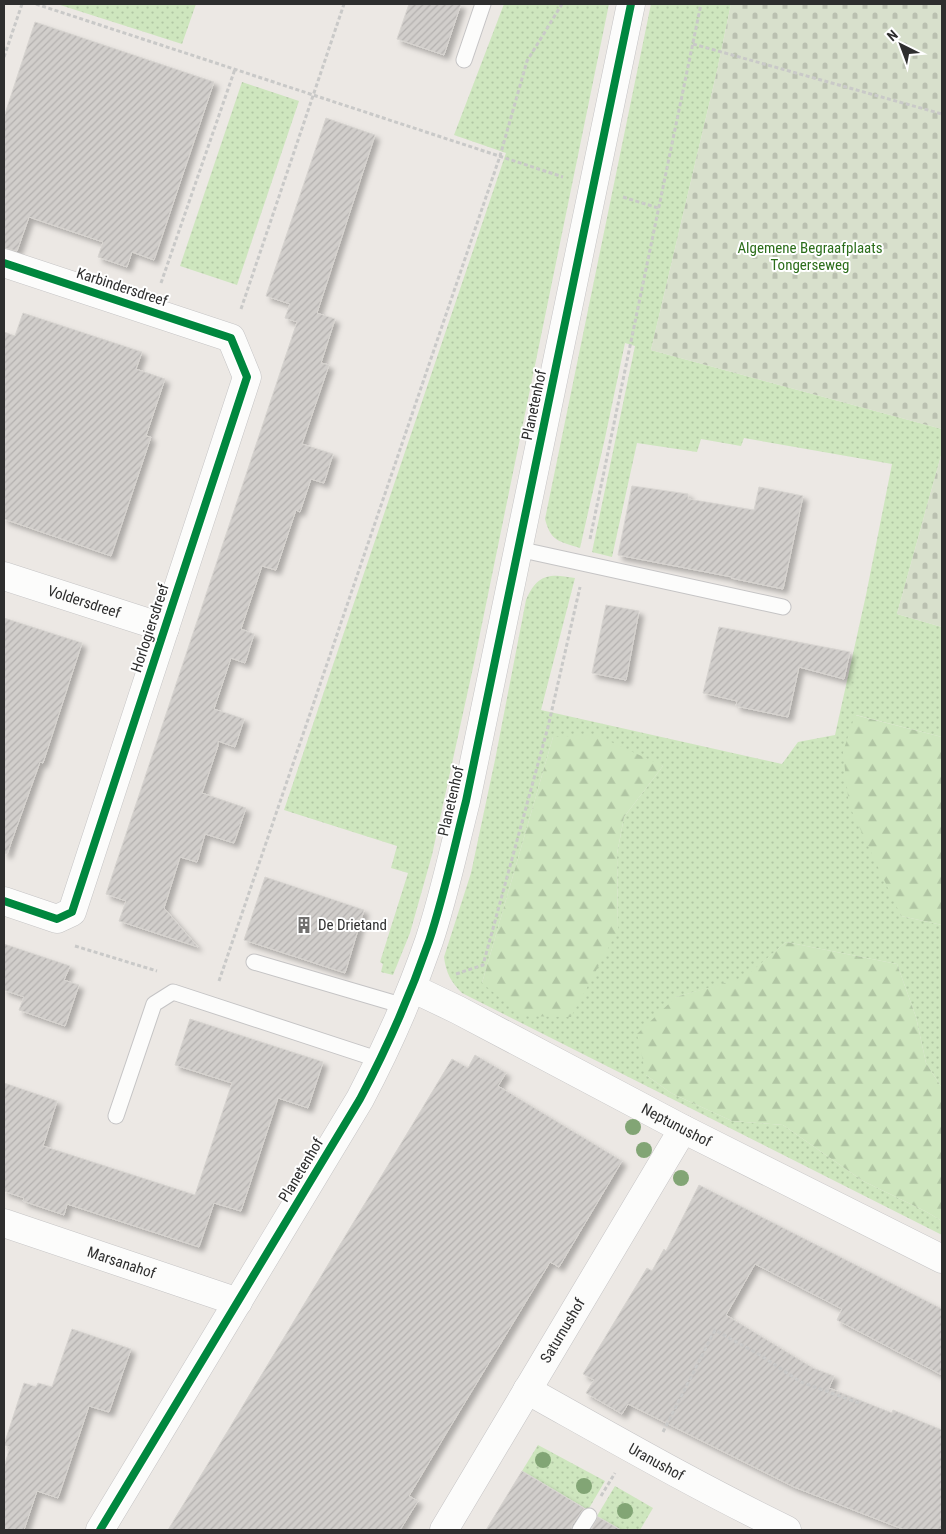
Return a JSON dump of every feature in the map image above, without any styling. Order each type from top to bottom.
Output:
[{"type":"street","name":"Planetenhof","points":[[100,1530],[360,1099],[408,997],[429,940],[446,882],[466,801],[631,4]]},
{"type":"street","name":"Karbindersdreef","points":[[4,263],[231,338]]},
{"type":"street","name":"Horlogiersdreef","points":[[4,901],[57,919],[72,912],[247,377],[231,338]]},
{"type":"street","name":"Voldersdreef","points":[[4,576],[165,628]]},
{"type":"street","name":"Neptunushof","points":[[408,997],[458,1010],[683,1129],[942,1259]]},
{"type":"street","name":"Saturnushof","points":[[444,1530],[683,1129]]},
{"type":"street","name":"Marsanahof","points":[[4,1223],[238,1302]]},
{"type":"street","name":"Uranushof","points":[[527,1390],[640,1454],[787,1530]]},
{"type":"lane","points":[[464,60],[483,4]]},
{"type":"lane","points":[[518,549],[783,607]]},
{"type":"lane","points":[[254,962],[408,997]]},
{"type":"lane","points":[[116,1116],[154,1004],[172,992],[380,1060]]},
{"type":"lane","points":[[580,1530],[589,1516]]},
{"type":"path","points":[[4,58],[22,4]]},
{"type":"path","points":[[36,4],[658,208]]},
{"type":"path","points":[[231,338],[344,4]]},
{"type":"path","points":[[216,988],[500,156],[527,61],[562,4]]},
{"type":"path","points":[[408,997],[483,965],[548,727],[585,565],[701,4]]},
{"type":"path","points":[[693,44],[942,114]]},
{"type":"path","points":[[589,1516],[640,1454],[715,1330],[800,1382],[859,1403]]},
{"type":"green space","points":[[57,4],[196,4],[182,44]]},
{"type":"green space","points":[[504,4],[609,4],[474,663],[432,855],[410,933],[393,975],[381,972],[383,964],[380,962],[408,873],[391,868],[397,846],[284,810],[506,153],[454,135]]},
{"type":"green space","points":[[651,4],[731,4],[651,350],[942,429],[942,452],[897,614],[942,627],[942,737],[856,715],[901,916],[942,925],[942,1088],[926,1063],[916,1017],[897,964],[786,942],[745,978],[676,997],[646,1075],[671,1093],[732,1121],[783,1125],[863,1181],[942,1221],[942,1235],[462,993],[450,977],[444,957],[471,873],[526,600],[530,591],[539,580],[551,576],[575,578],[541,710],[782,764],[798,742],[835,735],[866,595],[892,464],[744,438],[741,446],[701,439],[697,452],[637,443],[612,557],[592,552],[635,346],[625,343],[580,548],[557,540],[547,527],[545,519]],"holes":[[[553,737],[663,766],[624,817],[617,854],[618,930],[482,983]]]},
{"type":"green space","name":"Algemene Begraafplaats Tongerseweg","points":[[731,4],[942,4],[942,429],[651,350]]},
{"type":"green space","points":[[242,82],[299,101],[237,285],[180,266]]},
{"type":"green space","points":[[942,452],[942,627],[897,614]]},
{"type":"green space","points":[[855,715],[942,737],[942,925],[901,916],[849,805],[843,752]]},
{"type":"green space","points":[[596,735],[663,766],[624,817],[617,854],[618,930],[571,1017],[522,1016],[482,983],[553,737]]},
{"type":"green space","points":[[786,942],[897,964],[916,1017],[926,1063],[942,1088],[942,1221],[863,1181],[783,1125],[732,1121],[671,1093],[646,1075],[637,1034],[676,997],[745,977]]},
{"type":"green space","points":[[538,1445],[605,1481],[588,1510],[522,1471]]},
{"type":"green space","points":[[615,1486],[653,1508],[640,1530],[621,1530],[597,1516]]},
{"type":"building","points":[[409,4],[461,4],[444,55],[397,39]]},
{"type":"building","points":[[35,22],[214,82],[154,260],[132,252],[127,267],[98,257],[103,242],[29,217],[17,251],[4,248],[4,117]]},
{"type":"building","points":[[326,118],[375,135],[317,313],[335,319],[321,363],[329,365],[302,444],[333,454],[324,483],[311,479],[300,512],[296,510],[276,570],[262,566],[241,629],[254,634],[245,663],[231,658],[214,709],[244,719],[235,747],[218,741],[202,793],[246,808],[234,843],[205,834],[197,862],[180,857],[164,908],[198,947],[119,921],[126,901],[106,894],[297,322],[285,318],[290,304],[266,296]]},
{"type":"building","points":[[23,313],[142,352],[136,369],[165,379],[146,436],[151,437],[111,556],[4,519],[4,332],[15,336]]},
{"type":"building","points":[[632,486],[688,494],[688,499],[754,510],[759,487],[803,496],[783,589],[618,555]]},
{"type":"building","points":[[606,605],[639,611],[626,680],[592,673]]},
{"type":"building","points":[[4,618],[82,643],[43,763],[40,762],[7,854],[4,853]]},
{"type":"building","points":[[719,627],[850,652],[844,679],[799,667],[788,717],[736,706],[737,701],[703,693]]},
{"type":"building","name":"De Drietand","points":[[265,877],[364,910],[345,973],[244,940]]},
{"type":"building","points":[[4,944],[70,966],[64,980],[79,985],[65,1026],[19,1010],[24,997],[4,990]]},
{"type":"building","points":[[190,1019],[323,1062],[308,1108],[278,1098],[241,1211],[214,1203],[199,1247],[67,1204],[64,1215],[23,1201],[24,1198],[4,1191],[4,1083],[57,1101],[43,1146],[195,1195],[232,1083],[175,1065]]},
{"type":"building","points":[[475,1055],[506,1073],[498,1086],[622,1161],[559,1267],[550,1262],[447,1432],[409,1496],[418,1501],[400,1530],[168,1530],[452,1059],[468,1068]]},
{"type":"building","points":[[699,1185],[942,1309],[942,1375],[837,1320],[842,1309],[755,1264],[726,1315],[813,1368],[834,1376],[829,1388],[892,1413],[893,1410],[942,1430],[942,1530],[905,1530],[794,1487],[628,1404],[622,1414],[586,1393],[594,1380],[583,1374],[647,1268],[652,1271],[664,1249],[666,1251]]},
{"type":"building","points":[[72,1329],[131,1349],[109,1412],[89,1406],[58,1498],[37,1491],[24,1530],[4,1530],[4,1467],[10,1447],[4,1445],[24,1383],[36,1387],[38,1383],[52,1387]]},
{"type":"building","points":[[522,1471],[584,1508],[572,1525],[571,1530],[486,1530]]},
{"type":"building","points":[[598,1517],[621,1530],[591,1530]]},
{"type":"cycle path","points":[[100,1530],[360,1099],[398,1021],[429,941],[466,801],[631,4]]},
{"type":"cycle path","points":[[4,263],[231,338],[247,377],[72,912],[57,919],[4,901]]},
{"type":"place","name":"De Drietand","points":[[304,925]]}]
